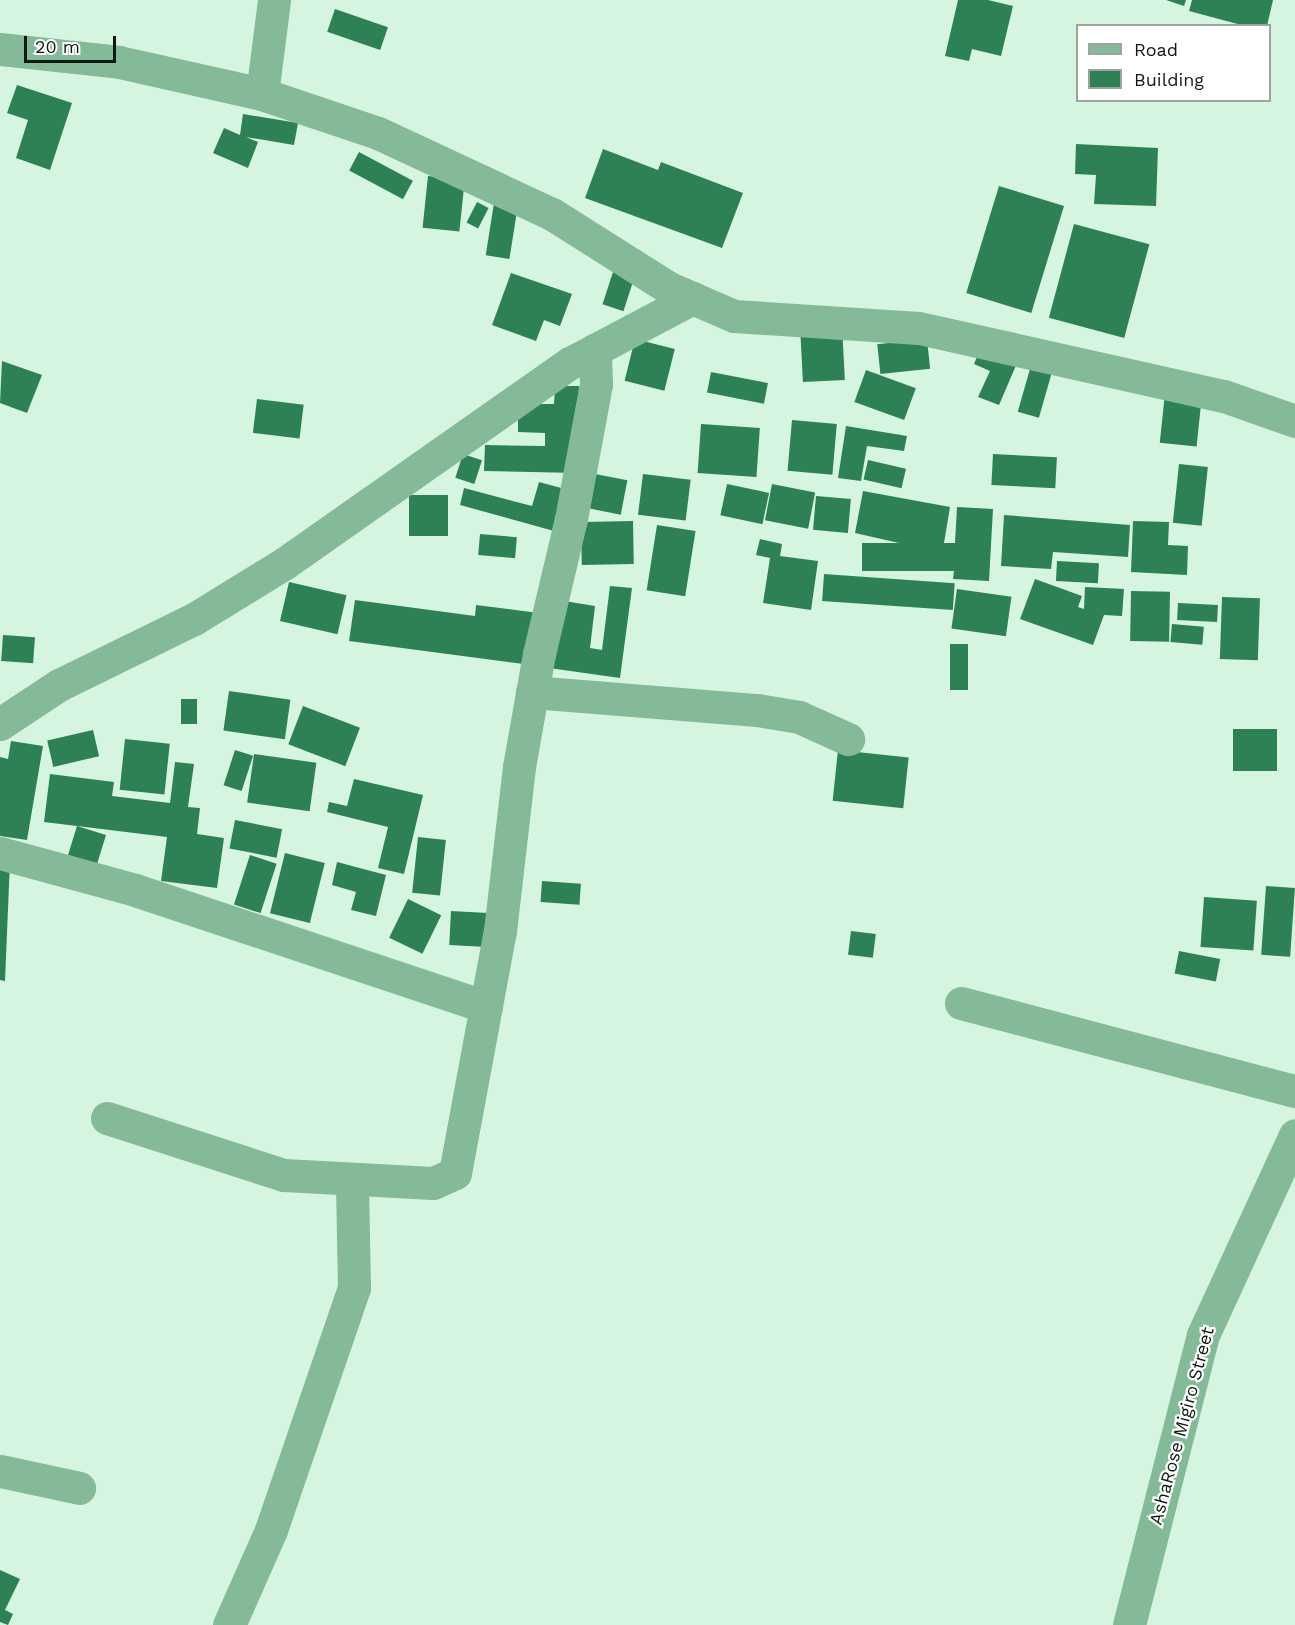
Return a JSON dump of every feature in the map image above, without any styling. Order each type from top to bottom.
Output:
[{"type":"street","points":[[262,94],[274,0]]},
{"type":"street","points":[[0,49],[119,62],[262,94],[378,133],[552,214],[669,288],[734,316],[919,328],[1036,352],[1224,396],[1295,421]]},
{"type":"street","points":[[0,723],[59,685],[194,619],[285,564],[506,405],[595,350],[693,298]]},
{"type":"street","points":[[107,1118],[284,1175],[352,1182],[433,1183],[455,1173],[486,1007],[532,692],[596,384],[595,350]]},
{"type":"street","points":[[532,692],[757,710],[799,717],[849,739]]},
{"type":"street","points":[[0,853],[135,890],[486,1007]]},
{"type":"street","points":[[961,1003],[1295,1091]]},
{"type":"street","name":"AshaRose Migiro Street","points":[[1129,1625],[1203,1335],[1295,1135]]},
{"type":"street","points":[[230,1625],[271,1530],[354,1288],[352,1182]]},
{"type":"street","points":[[0,1471],[79,1488]]},
{"type":"building","points":[[958,0],[988,0],[1013,6],[1001,56],[972,49],[969,61],[945,56]]},
{"type":"building","points":[[1166,0],[1186,0],[1184,6]]},
{"type":"building","points":[[1192,0],[1273,0],[1267,24],[1238,24],[1189,11]]},
{"type":"building","points":[[335,9],[388,27],[380,50],[327,32]]},
{"type":"building","points":[[17,85],[72,103],[50,170],[16,158],[28,120],[7,113]]},
{"type":"building","points":[[243,114],[298,123],[294,145],[246,137],[258,142],[248,168],[213,153],[224,128],[240,135]]},
{"type":"building","points":[[1076,144],[1158,148],[1156,206],[1094,204],[1096,175],[1075,174]]},
{"type":"building","points":[[603,149],[658,170],[661,162],[743,193],[722,248],[585,198]]},
{"type":"building","points":[[359,152],[413,181],[403,199],[349,171]]},
{"type":"building","points":[[428,176],[465,180],[459,232],[423,228]]},
{"type":"building","points":[[999,186],[1064,206],[1031,313],[966,293]]},
{"type":"building","points":[[477,202],[489,208],[478,228],[467,222]]},
{"type":"building","points":[[494,203],[518,207],[509,259],[486,255]]},
{"type":"building","points":[[1074,224],[1149,244],[1124,338],[1049,318]]},
{"type":"building","points":[[613,272],[634,279],[623,311],[602,304]]},
{"type":"building","points":[[511,273],[572,294],[560,326],[544,320],[536,341],[492,325]]},
{"type":"building","points":[[842,325],[845,380],[803,382],[800,327]]},
{"type":"building","points":[[635,339],[675,349],[664,391],[625,381]]},
{"type":"building","points":[[927,339],[930,369],[880,374],[877,344]]},
{"type":"building","points":[[983,342],[1020,356],[999,405],[978,397],[990,371],[974,364]]},
{"type":"building","points":[[1034,355],[1055,361],[1039,418],[1018,412]]},
{"type":"building","points":[[2,361],[42,375],[27,413],[0,403]]},
{"type":"building","points":[[866,370],[916,388],[904,420],[854,402]]},
{"type":"building","points":[[711,372],[768,383],[764,404],[707,393]]},
{"type":"building","points":[[555,386],[579,386],[577,473],[484,471],[485,445],[545,446],[545,433],[518,432],[518,404],[554,404]]},
{"type":"building","points":[[1165,393],[1202,397],[1197,447],[1160,443]]},
{"type":"building","points":[[257,399],[304,405],[300,438],[253,433]]},
{"type":"building","points":[[792,420],[837,424],[832,475],[788,471]]},
{"type":"building","points":[[701,424],[760,428],[756,477],[698,473]]},
{"type":"building","points":[[846,426],[907,436],[904,451],[867,446],[861,481],[838,478]]},
{"type":"building","points":[[463,454],[482,460],[474,484],[455,478]]},
{"type":"building","points":[[993,454],[1057,457],[1055,488],[991,485]]},
{"type":"building","points":[[868,460],[906,469],[902,488],[864,479]]},
{"type":"building","points":[[1179,464],[1208,467],[1202,526],[1173,523]]},
{"type":"building","points":[[595,474],[627,480],[621,515],[588,508]]},
{"type":"building","points":[[643,474],[691,480],[686,521],[638,515]]},
{"type":"building","points":[[539,482],[565,489],[554,531],[460,505],[464,488],[532,506]]},
{"type":"building","points":[[727,484],[769,493],[762,524],[720,515]]},
{"type":"building","points":[[772,484],[815,492],[808,529],[765,520]]},
{"type":"building","points":[[863,491],[950,507],[944,543],[955,543],[957,507],[993,509],[989,581],[953,579],[954,571],[862,571],[862,543],[899,543],[855,533]]},
{"type":"building","points":[[409,495],[448,495],[448,536],[409,536]]},
{"type":"building","points":[[816,496],[851,499],[848,533],[813,530]]},
{"type":"building","points":[[1004,515],[1130,525],[1128,557],[1053,552],[1051,569],[1001,566]]},
{"type":"building","points":[[633,521],[634,564],[582,565],[581,522]]},
{"type":"building","points":[[1133,521],[1169,522],[1168,545],[1188,546],[1187,575],[1131,572]]},
{"type":"building","points":[[657,525],[696,531],[685,596],[647,590]]},
{"type":"building","points":[[480,534],[517,537],[515,558],[478,555]]},
{"type":"building","points":[[760,539],[782,544],[780,556],[818,561],[811,610],[763,603],[770,558],[756,555]]},
{"type":"building","points":[[1057,561],[1099,563],[1098,583],[1056,581]]},
{"type":"building","points":[[824,574],[955,583],[953,610],[822,601]]},
{"type":"building","points":[[1035,579],[1082,596],[1078,607],[1084,609],[1085,587],[1124,589],[1122,616],[1104,615],[1093,645],[1020,619]]},
{"type":"building","points":[[289,582],[346,595],[337,634],[280,621]]},
{"type":"building","points":[[610,586],[632,588],[620,678],[549,668],[558,600],[595,606],[590,648],[602,650]]},
{"type":"building","points":[[957,589],[1011,597],[1006,636],[951,629]]},
{"type":"building","points":[[1131,591],[1170,592],[1169,642],[1130,641]]},
{"type":"building","points":[[1222,597],[1260,598],[1258,660],[1220,659]]},
{"type":"building","points":[[355,600],[475,616],[476,605],[546,614],[539,666],[349,641]]},
{"type":"building","points":[[1178,603],[1218,605],[1217,622],[1177,620]]},
{"type":"building","points":[[1172,624],[1204,627],[1202,645],[1170,642]]},
{"type":"building","points":[[3,635],[35,637],[33,663],[1,661]]},
{"type":"building","points":[[950,644],[968,644],[968,690],[950,690]]},
{"type":"building","points":[[229,691],[290,700],[285,739],[223,731]]},
{"type":"building","points":[[181,699],[197,699],[197,724],[181,724]]},
{"type":"building","points":[[303,706],[360,728],[345,766],[288,744]]},
{"type":"building","points":[[1233,729],[1277,729],[1277,771],[1233,771]]},
{"type":"building","points":[[93,730],[99,756],[53,767],[47,741]]},
{"type":"building","points":[[125,739],[170,744],[164,794],[120,790]]},
{"type":"building","points":[[11,741],[43,746],[27,840],[0,836],[0,757],[8,759]]},
{"type":"building","points":[[235,750],[253,756],[242,791],[224,785]]},
{"type":"building","points":[[838,750],[909,757],[903,808],[833,801]]},
{"type":"building","points":[[254,754],[316,763],[310,811],[247,803]]},
{"type":"building","points":[[175,762],[194,764],[188,807],[200,808],[197,834],[224,838],[217,888],[161,881],[167,837],[44,822],[50,774],[114,782],[112,796],[170,803]]},
{"type":"building","points":[[354,779],[423,795],[404,874],[378,868],[388,827],[327,812],[329,802],[347,806]]},
{"type":"building","points":[[235,820],[282,829],[277,858],[229,848]]},
{"type":"building","points":[[77,826],[106,835],[97,864],[68,855]]},
{"type":"building","points":[[418,837],[446,840],[440,896],[412,893]]},
{"type":"building","points":[[285,853],[325,863],[310,923],[270,913]]},
{"type":"building","points":[[250,855],[277,864],[261,913],[234,904]]},
{"type":"building","points":[[0,861],[10,861],[5,981],[0,980]]},
{"type":"building","points":[[337,862],[386,875],[376,916],[351,910],[356,892],[332,885]]},
{"type":"building","points":[[542,881],[581,884],[579,905],[541,902]]},
{"type":"building","points":[[1266,886],[1295,888],[1290,957],[1261,955]]},
{"type":"building","points":[[1204,897],[1257,901],[1253,951],[1201,947]]},
{"type":"building","points":[[408,899],[441,915],[422,954],[389,938]]},
{"type":"building","points":[[451,911],[488,913],[486,947],[449,945]]},
{"type":"building","points":[[851,931],[876,934],[873,958],[848,955]]},
{"type":"building","points":[[1179,951],[1220,959],[1216,982],[1175,974]]},
{"type":"building","points":[[0,1570],[20,1579],[5,1610],[13,1614],[8,1625],[0,1622]]}]
